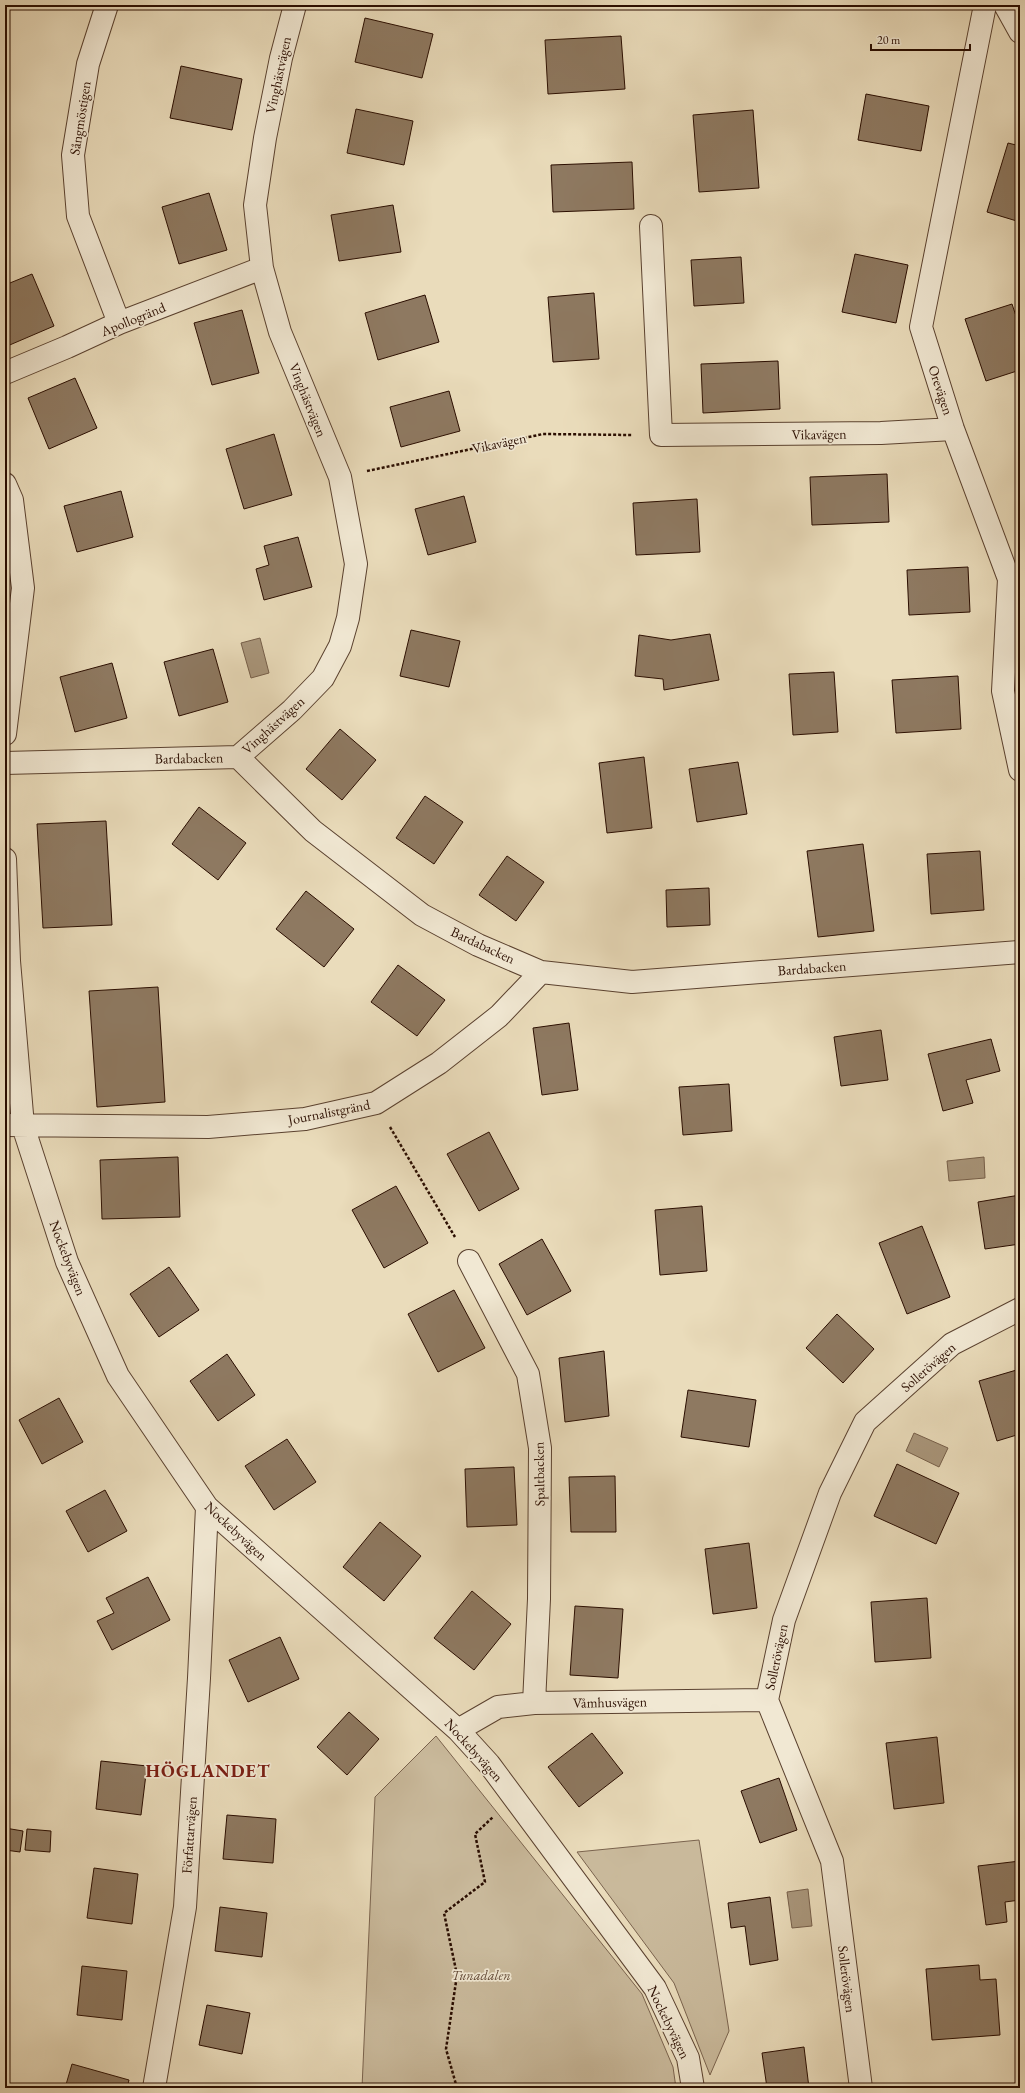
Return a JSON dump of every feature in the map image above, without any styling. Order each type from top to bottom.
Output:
[{"type":"street","name":"Sångmöstigen","points":[[107,5],[88,64],[73,155],[78,216],[119,323]]},
{"type":"street","name":"Vinghästvägen","points":[[238,757],[292,710],[323,678],[340,646],[348,618],[356,564],[340,477],[280,332],[262,268],[255,205],[265,138],[280,58],[295,5]]},
{"type":"street","name":"Orevägen","points":[[985,5],[921,327],[954,428],[1009,579],[1003,691],[1020,770]]},
{"type":"street","points":[[1005,5],[1020,32]]},
{"type":"street","points":[[651,226],[661,435]]},
{"type":"street","name":"Apollogränd","points":[[5,373],[68,347],[119,323],[262,268]]},
{"type":"street","name":"Vikavägen","points":[[661,435],[881,433],[954,428]]},
{"type":"street","points":[[5,484],[12,500],[23,588],[5,732]]},
{"type":"street","name":"Bardabacken","points":[[5,763],[238,757],[312,831],[422,915],[478,945],[542,972],[632,982],[1020,952]]},
{"type":"street","name":"Nockebyvägen","points":[[5,859],[7,962],[14,1126],[67,1262],[118,1376],[207,1508],[458,1730],[489,1764],[655,1988],[688,2058],[692,2088]]},
{"type":"street","name":"Journalistgränd","points":[[14,1126],[208,1127],[305,1119],[376,1102],[446,1058],[499,1016],[542,972]]},
{"type":"street","name":"Spaltbacken","points":[[469,1261],[528,1374],[540,1448],[539,1599],[534,1703]]},
{"type":"street","name":"Sollerövägen","points":[[861,2088],[832,1861],[767,1700],[784,1620],[830,1493],[865,1422],[952,1344],[1020,1309]]},
{"type":"street","name":"Författarvägen","points":[[154,2088],[185,1907],[199,1678],[207,1508]]},
{"type":"street","name":"Våmhusvägen","points":[[458,1730],[498,1707],[534,1703],[767,1700]]},
{"type":"path","name":"Vikavägen","points":[[340,477],[543,434],[661,435]]},
{"type":"path","points":[[376,1102],[469,1261]]},
{"type":"path","points":[[457,2088],[446,2049],[457,1975],[444,1913],[485,1882],[474,1834],[515,1798]]},
{"type":"green space","name":"Tunadalen","points":[[436,1736],[642,1994],[673,2067],[676,2088],[362,2088],[375,1797]]},
{"type":"green space","points":[[699,1840],[729,2031],[710,2075],[674,1983],[577,1852]]},
{"type":"shaded area","points":[[260,638],[269,673],[251,678],[241,643]]},
{"type":"shaded area","points":[[984,1157],[985,1178],[949,1181],[947,1161]]},
{"type":"shaded area","points":[[914,1433],[948,1448],[939,1467],[906,1451]]},
{"type":"shaded area","points":[[808,1889],[812,1926],[792,1928],[787,1892]]},
{"type":"building","points":[[365,18],[433,34],[422,78],[355,62]]},
{"type":"building","points":[[621,36],[625,89],[548,94],[545,40]]},
{"type":"building","points":[[181,66],[242,79],[232,130],[170,118]]},
{"type":"building","points":[[866,94],[929,106],[921,151],[858,140]]},
{"type":"building","points":[[356,109],[413,121],[404,165],[347,153]]},
{"type":"building","points":[[753,110],[759,188],[699,192],[693,115]]},
{"type":"building","points":[[1008,143],[1020,146],[1020,222],[987,212]]},
{"type":"building","points":[[632,162],[634,209],[553,212],[551,165]]},
{"type":"building","points":[[209,193],[227,250],[179,264],[162,207]]},
{"type":"building","points":[[393,205],[401,252],[339,261],[331,215]]},
{"type":"building","points":[[855,254],[908,265],[896,323],[842,312]]},
{"type":"building","points":[[741,257],[744,303],[694,306],[691,260]]},
{"type":"building","points":[[32,274],[54,326],[5,347],[5,285]]},
{"type":"building","points":[[594,293],[599,359],[553,362],[548,297]]},
{"type":"building","points":[[425,295],[439,342],[378,360],[365,313]]},
{"type":"building","points":[[1012,304],[1020,328],[1020,370],[986,381],[965,319]]},
{"type":"building","points":[[242,310],[259,373],[212,385],[194,323]]},
{"type":"building","points":[[778,361],[780,409],[703,413],[701,364]]},
{"type":"building","points":[[75,378],[97,428],[49,449],[28,398]]},
{"type":"building","points":[[449,391],[460,431],[401,447],[390,407]]},
{"type":"building","points":[[274,434],[292,495],[244,509],[226,449]]},
{"type":"building","points":[[887,474],[889,522],[812,525],[810,477]]},
{"type":"building","points":[[121,491],[133,537],[77,552],[64,506]]},
{"type":"building","points":[[464,496],[476,542],[428,555],[415,509]]},
{"type":"building","points":[[697,499],[700,552],[636,555],[633,503]]},
{"type":"building","points":[[298,537],[312,587],[264,600],[256,569],[269,565],[264,546]]},
{"type":"building","points":[[968,567],[970,612],[909,615],[907,570]]},
{"type":"building","points":[[411,630],[460,641],[449,687],[400,676]]},
{"type":"building","points":[[710,634],[719,680],[664,690],[663,679],[635,676],[639,635],[671,640]]},
{"type":"building","points":[[213,649],[228,702],[179,716],[164,662]]},
{"type":"building","points":[[112,663],[127,718],[75,732],[60,677]]},
{"type":"building","points":[[834,672],[838,732],[793,735],[789,674]]},
{"type":"building","points":[[958,676],[961,729],[896,733],[892,680]]},
{"type":"building","points":[[340,729],[376,760],[342,800],[306,769]]},
{"type":"building","points":[[644,757],[652,828],[607,833],[599,763]]},
{"type":"building","points":[[738,762],[747,814],[697,822],[689,769]]},
{"type":"building","points":[[425,796],[463,822],[434,864],[396,838]]},
{"type":"building","points":[[199,807],[246,843],[218,880],[172,844]]},
{"type":"building","points":[[106,821],[112,925],[43,928],[37,824]]},
{"type":"building","points":[[863,844],[874,931],[818,937],[807,851]]},
{"type":"building","points":[[980,851],[984,910],[931,914],[927,854]]},
{"type":"building","points":[[507,856],[544,882],[516,921],[479,895]]},
{"type":"building","points":[[709,888],[710,925],[667,927],[666,890]]},
{"type":"building","points":[[306,891],[354,929],[324,967],[276,929]]},
{"type":"building","points":[[398,965],[445,1000],[417,1036],[371,1002]]},
{"type":"building","points":[[158,987],[165,1102],[97,1107],[89,991]]},
{"type":"building","points":[[569,1023],[578,1090],[542,1095],[533,1028]]},
{"type":"building","points":[[881,1030],[888,1080],[841,1086],[834,1037]]},
{"type":"building","points":[[991,1039],[1000,1071],[966,1080],[973,1103],[943,1111],[928,1054]]},
{"type":"building","points":[[729,1084],[732,1131],[683,1135],[679,1087]]},
{"type":"building","points":[[489,1132],[519,1189],[479,1211],[447,1154]]},
{"type":"building","points":[[178,1157],[180,1217],[102,1219],[100,1160]]},
{"type":"building","points":[[396,1186],[428,1243],[384,1268],[352,1210]]},
{"type":"building","points":[[1020,1195],[1020,1244],[985,1249],[978,1202]]},
{"type":"building","points":[[702,1206],[707,1271],[660,1275],[655,1210]]},
{"type":"building","points":[[922,1226],[950,1297],[907,1314],[879,1243]]},
{"type":"building","points":[[542,1239],[571,1291],[527,1315],[499,1264]]},
{"type":"building","points":[[169,1267],[199,1310],[159,1337],[130,1294]]},
{"type":"building","points":[[454,1290],[485,1348],[438,1372],[408,1314]]},
{"type":"building","points":[[837,1314],[874,1349],[843,1383],[806,1348]]},
{"type":"building","points":[[604,1351],[609,1416],[565,1422],[559,1358]]},
{"type":"building","points":[[227,1354],[255,1395],[218,1421],[190,1381]]},
{"type":"building","points":[[1020,1369],[1020,1434],[997,1441],[979,1381]]},
{"type":"building","points":[[688,1390],[756,1400],[749,1447],[681,1437]]},
{"type":"building","points":[[59,1398],[83,1442],[42,1464],[19,1420]]},
{"type":"building","points":[[287,1439],[316,1482],[274,1510],[245,1466]]},
{"type":"building","points":[[897,1464],[959,1493],[936,1544],[874,1516]]},
{"type":"building","points":[[514,1467],[517,1525],[467,1527],[465,1469]]},
{"type":"building","points":[[615,1476],[616,1532],[571,1532],[569,1477]]},
{"type":"building","points":[[105,1490],[127,1531],[88,1552],[66,1511]]},
{"type":"building","points":[[380,1522],[421,1556],[384,1601],[343,1567]]},
{"type":"building","points":[[749,1543],[757,1608],[713,1614],[705,1549]]},
{"type":"building","points":[[148,1577],[170,1620],[112,1650],[97,1621],[114,1613],[106,1598]]},
{"type":"building","points":[[472,1591],[511,1624],[474,1670],[434,1638]]},
{"type":"building","points":[[927,1598],[931,1658],[875,1662],[871,1602]]},
{"type":"building","points":[[575,1606],[623,1609],[618,1678],[570,1675]]},
{"type":"building","points":[[280,1637],[299,1679],[248,1702],[229,1660]]},
{"type":"building","points":[[349,1712],[379,1739],[347,1775],[317,1747]]},
{"type":"building","points":[[592,1733],[623,1773],[579,1807],[548,1767]]},
{"type":"building","points":[[937,1737],[944,1803],[894,1809],[886,1743]]},
{"type":"building","points":[[101,1761],[147,1766],[141,1815],[96,1809]]},
{"type":"building","points":[[779,1778],[797,1830],[760,1843],[741,1791]]},
{"type":"building","points":[[227,1815],[276,1819],[273,1863],[223,1859]]},
{"type":"building","points":[[5,1828],[23,1831],[20,1852],[5,1850]]},
{"type":"building","points":[[27,1829],[51,1831],[50,1852],[25,1850]]},
{"type":"building","points":[[1020,1861],[1020,1900],[1005,1902],[1007,1922],[986,1925],[978,1866]]},
{"type":"building","points":[[94,1868],[138,1874],[132,1924],[87,1918]]},
{"type":"building","points":[[770,1897],[778,1960],[750,1965],[745,1926],[731,1928],[728,1903]]},
{"type":"building","points":[[220,1907],[267,1913],[262,1957],[215,1951]]},
{"type":"building","points":[[979,1965],[980,1980],[996,1979],[1000,2035],[932,2040],[926,1969]]},
{"type":"building","points":[[82,1966],[127,1971],[122,2020],[77,2015]]},
{"type":"building","points":[[207,2005],[250,2013],[242,2054],[199,2045]]},
{"type":"building","points":[[804,2047],[809,2088],[767,2088],[762,2053]]},
{"type":"building","points":[[72,2064],[129,2080],[127,2088],[65,2088]]},
{"type":"building","points":[[986,2085],[986,2088],[944,2088]]},
{"type":"district","name":"HÖGLANDET","points":[[208,1771]]}]
